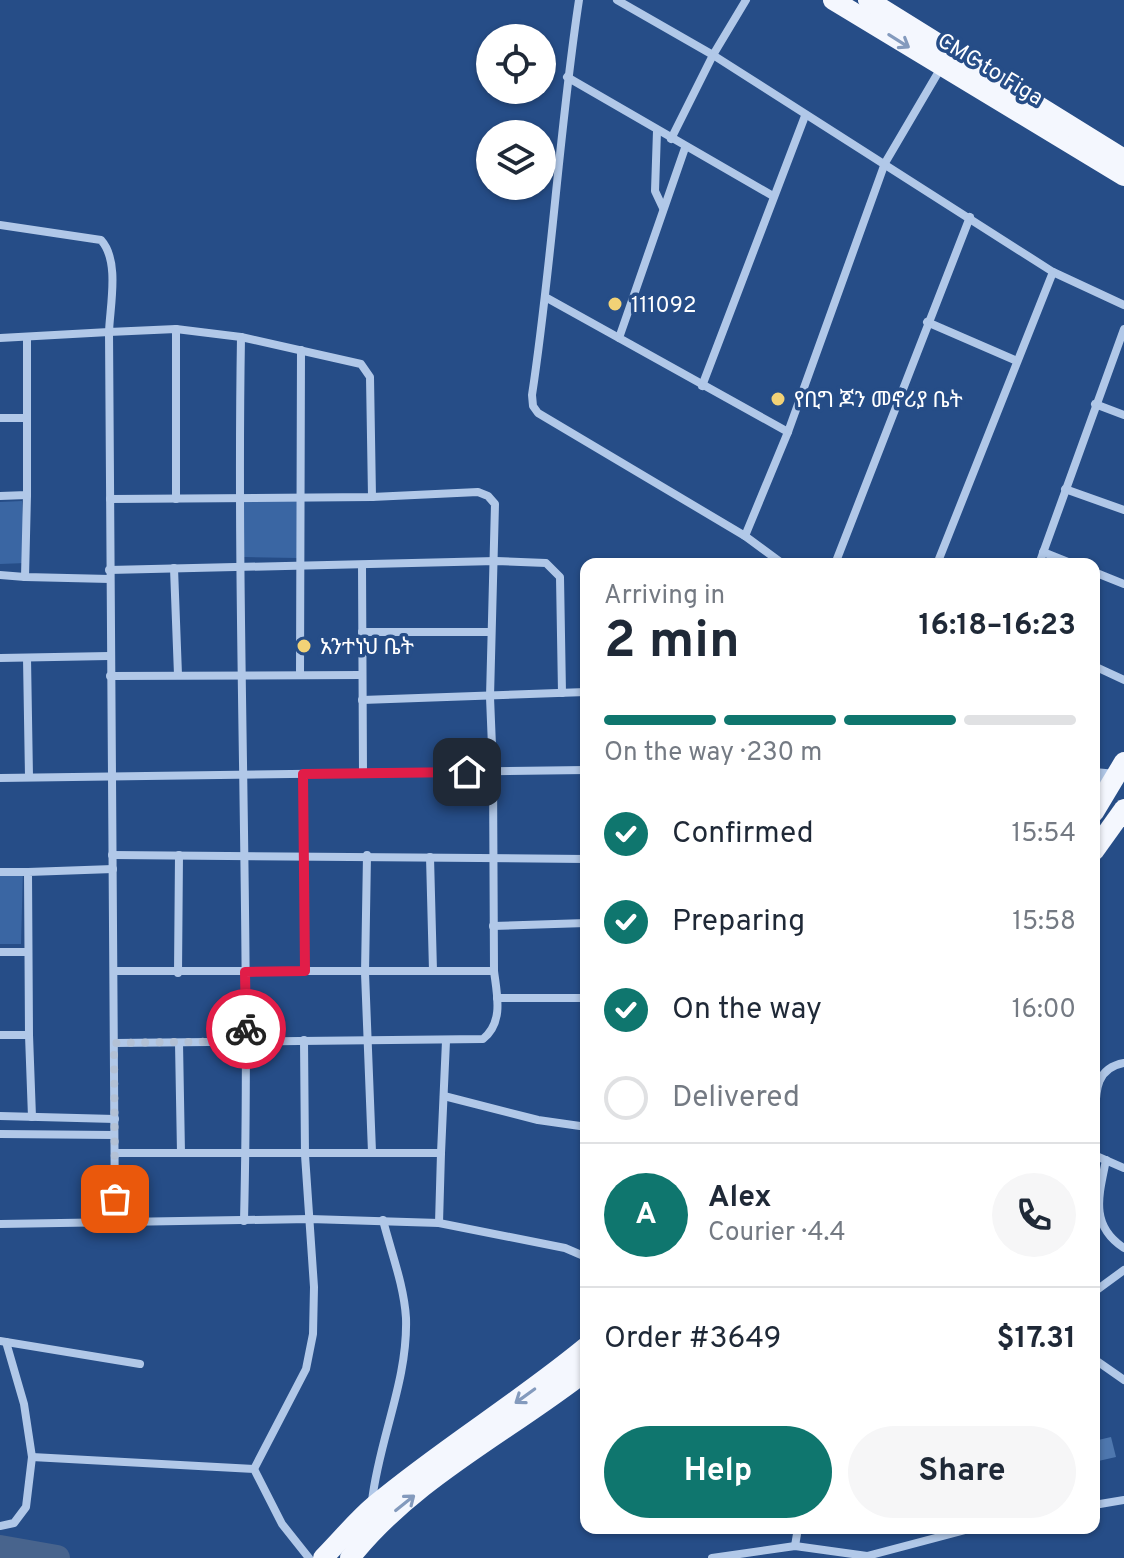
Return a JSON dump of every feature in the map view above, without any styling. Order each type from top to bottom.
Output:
[{"type":"main road","name":"CMC to Figa","points":[[833,0],[947,60],[1124,176]]},
{"type":"main road","points":[[868,0],[947,60],[1124,159]]},
{"type":"main road","points":[[1100,802],[1120,770]]},
{"type":"main road","points":[[1100,843],[1124,809]]},
{"type":"main road","points":[[323,1558],[372,1508],[580,1352]]},
{"type":"main road","points":[[350,1558],[385,1520],[430,1482],[580,1375]]},
{"type":"street","points":[[579,0],[567,77],[547,298],[532,395],[533,406],[538,413],[745,536],[775,558]]},
{"type":"street","points":[[617,0],[713,55],[1053,272],[1124,305]]},
{"type":"street","points":[[671,139],[713,55],[746,0]]},
{"type":"street","points":[[745,536],[788,432],[885,163],[947,60]]},
{"type":"street","points":[[567,77],[685,148],[773,196]]},
{"type":"street","points":[[702,386],[805,116]]},
{"type":"street","points":[[657,131],[655,191],[663,208]]},
{"type":"street","points":[[619,338],[685,148]]},
{"type":"street","points":[[837,558],[970,217]]},
{"type":"street","points":[[0,225],[101,240],[109,249],[111,261],[109,656],[115,1222]]},
{"type":"street","points":[[939,558],[1053,272]]},
{"type":"street","points":[[547,298],[788,432]]},
{"type":"street","points":[[927,322],[1017,361]]},
{"type":"street","points":[[176,329],[176,499]]},
{"type":"street","points":[[0,338],[176,329],[241,337],[361,364],[370,377],[372,497]]},
{"type":"street","points":[[1041,558],[1124,329]]},
{"type":"street","points":[[241,337],[238,499],[247,1041],[244,1221]]},
{"type":"street","points":[[25,577],[27,338]]},
{"type":"street","points":[[300,674],[301,350]]},
{"type":"street","points":[[1095,404],[1124,415]]},
{"type":"street","points":[[0,418],[27,418]]},
{"type":"street","points":[[1065,489],[1124,510]]},
{"type":"street","points":[[110,499],[372,497],[478,492],[488,496],[495,504],[496,561],[490,632],[493,926],[497,998],[494,1030],[483,1039],[446,1041],[367,1039],[114,1043]]},
{"type":"street","points":[[0,496],[27,495]]},
{"type":"street","points":[[1043,552],[1058,558]]},
{"type":"street","points":[[0,575],[109,575],[174,568],[301,565],[496,561],[546,563],[560,577],[562,693]]},
{"type":"street","points":[[362,565],[363,773]]},
{"type":"street","points":[[174,568],[178,675]]},
{"type":"street","points":[[1100,574],[1124,584]]},
{"type":"street","points":[[362,632],[490,632]]},
{"type":"street","points":[[0,658],[109,656]]},
{"type":"street","points":[[27,658],[29,777]]},
{"type":"street","points":[[1100,669],[1124,680]]},
{"type":"street","points":[[110,676],[361,675]]},
{"type":"street","points":[[362,700],[580,692]]},
{"type":"street","points":[[0,778],[580,770]]},
{"type":"street","points":[[1100,774],[1120,770]]},
{"type":"street","points":[[303,774],[305,971]]},
{"type":"street","points":[[112,855],[580,859]]},
{"type":"street","points":[[178,973],[179,855]]},
{"type":"street","points":[[367,855],[365,973],[372,1152]]},
{"type":"street","points":[[430,857],[433,971]]},
{"type":"street","points":[[0,872],[113,869]]},
{"type":"street","points":[[28,872],[32,1117]]},
{"type":"street","points":[[493,926],[580,923]]},
{"type":"street","points":[[0,952],[27,952]]},
{"type":"street","points":[[114,971],[494,971]]},
{"type":"street","points":[[497,998],[580,998]]},
{"type":"street","points":[[0,1035],[29,1035]]},
{"type":"street","points":[[254,1469],[306,1369],[313,1334],[305,1155],[304,1040]]},
{"type":"street","points":[[439,1223],[446,1041]]},
{"type":"street","points":[[179,1043],[181,1153]]},
{"type":"street","points":[[1100,1075],[1109,1066],[1124,1063]]},
{"type":"street","points":[[444,1096],[538,1120],[580,1126]]},
{"type":"street","points":[[0,1116],[115,1119]]},
{"type":"street","points":[[0,1134],[114,1135]]},
{"type":"street","points":[[115,1153],[441,1153]]},
{"type":"street","points":[[1100,1158],[1124,1168]]},
{"type":"street","points":[[1100,1191],[1106,1160]]},
{"type":"street","points":[[1100,1215],[1107,1235],[1124,1248]]},
{"type":"street","points":[[372,1508],[377,1462],[401,1376],[405,1338],[401,1290],[383,1220]]},
{"type":"street","points":[[0,1224],[383,1220],[439,1223],[565,1248],[580,1254]]},
{"type":"street","points":[[1100,1288],[1124,1270]]},
{"type":"street","points":[[0,1526],[14,1523],[26,1507],[32,1457],[24,1404],[3,1341],[140,1364]]},
{"type":"street","points":[[1100,1363],[1124,1380]]},
{"type":"street","points":[[32,1457],[254,1469]]},
{"type":"street","points":[[254,1469],[282,1524],[309,1558]]},
{"type":"street","points":[[1100,1504],[1124,1500]]},
{"type":"street","points":[[795,1546],[797,1534]]},
{"type":"street","points":[[712,1558],[795,1546],[869,1557],[947,1534]]},
{"type":"shaded area","points":[[297,500],[297,558],[244,557],[241,502]]},
{"type":"shaded area","points":[[22,501],[26,563],[0,564],[0,502]]},
{"type":"shaded area","points":[[0,868],[23,868],[21,944],[0,944]]},
{"type":"building","points":[[1111,1437],[1116,1457],[1100,1461],[1100,1440]]},
{"type":"waterway","points":[[0,1548],[57,1558]]},
{"type":"way so far","points":[[115,1199],[114,1043],[247,1041],[246,1029]]},
{"type":"place","name":"111092","points":[[615,304]]},
{"type":"place","name":"የቢግ ጆን መኖሪያ ቤት","points":[[778,399]]},
{"type":"place","name":"አንተነህ ቤት","points":[[304,646]]},
{"type":"route","points":[[246,1029],[245,972],[305,971],[303,774],[467,772]]}]
